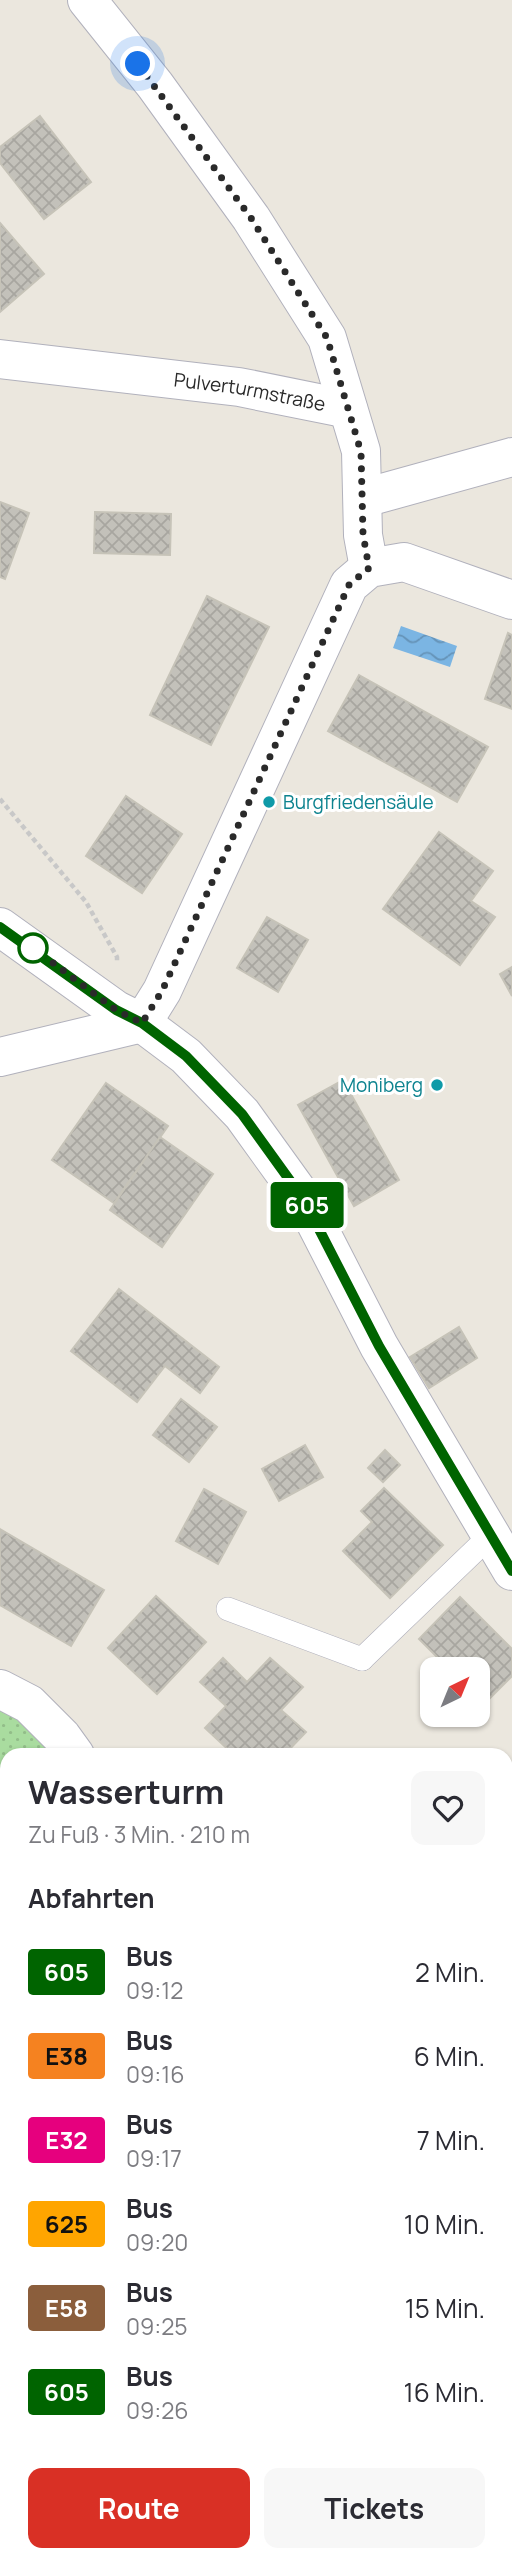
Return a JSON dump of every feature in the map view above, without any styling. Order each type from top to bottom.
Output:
[{"type":"street","name":"Pulverturmstraße","points":[[0,359],[239,387],[348,409],[327,338],[258,229],[155,85],[86,0]]},
{"type":"street","points":[[348,409],[361,452],[363,534],[369,568]]},
{"type":"street","points":[[364,498],[512,457]]},
{"type":"street","points":[[0,1057],[129,1016],[162,991],[349,585],[369,568],[404,562],[512,600]]},
{"type":"street","points":[[0,927],[186,1056],[242,1114],[304,1200],[379,1346],[512,1571]]},
{"type":"street","points":[[0,1689],[29,1704],[70,1748]]},
{"type":"lane","points":[[228,1609],[363,1670],[491,1535]]},
{"type":"path","points":[[0,799],[86,902],[117,957],[129,1016]]},
{"type":"green space","points":[[0,1710],[13,1716],[49,1748],[0,1748]]},
{"type":"water","points":[[401,626],[457,646],[450,667],[393,648]]},
{"type":"building","points":[[40,116],[91,182],[44,219],[0,163],[0,147]]},
{"type":"building","points":[[0,223],[44,274],[0,312]]},
{"type":"building","points":[[0,502],[29,513],[5,579],[0,577]]},
{"type":"building","points":[[95,512],[171,514],[170,555],[94,553]]},
{"type":"building","points":[[207,596],[269,627],[211,745],[150,715]]},
{"type":"building","points":[[508,633],[512,635],[512,709],[485,699]]},
{"type":"building","points":[[359,675],[488,747],[457,802],[328,731]]},
{"type":"building","points":[[126,796],[182,834],[142,893],[86,856]]},
{"type":"building","points":[[439,832],[493,871],[471,901],[495,917],[460,965],[383,909]]},
{"type":"building","points":[[267,917],[308,940],[278,992],[237,968]]},
{"type":"building","points":[[512,967],[512,996],[500,974]]},
{"type":"building","points":[[343,1080],[399,1180],[354,1206],[298,1105]]},
{"type":"building","points":[[106,1083],[168,1126],[114,1203],[52,1160]]},
{"type":"building","points":[[160,1137],[213,1174],[162,1247],[110,1210]]},
{"type":"building","points":[[119,1289],[219,1367],[200,1393],[165,1366],[137,1402],[71,1351]]},
{"type":"building","points":[[459,1327],[477,1358],[429,1388],[410,1357]]},
{"type":"building","points":[[181,1399],[217,1427],[189,1462],[153,1435]]},
{"type":"building","points":[[305,1445],[323,1477],[279,1501],[262,1469]]},
{"type":"building","points":[[385,1450],[400,1465],[383,1482],[368,1468]]},
{"type":"building","points":[[384,1488],[443,1545],[390,1598],[343,1551],[372,1522],[361,1511]]},
{"type":"building","points":[[204,1489],[246,1512],[218,1564],[176,1541]]},
{"type":"building","points":[[0,1529],[104,1590],[71,1646],[0,1605]]},
{"type":"building","points":[[156,1596],[206,1642],[157,1694],[108,1648]]},
{"type":"building","points":[[460,1597],[512,1649],[512,1676],[490,1698],[490,1657],[437,1657],[419,1639]]},
{"type":"building","points":[[223,1658],[247,1682],[270,1658],[303,1687],[281,1710],[306,1732],[291,1748],[226,1748],[205,1728],[226,1706],[200,1682]]},
{"type":"bus line","name":"605","points":[[0,927],[186,1056],[242,1114],[304,1200],[379,1346],[512,1571]]},
{"type":"place","name":"Burgfriedensäule","points":[[269,802]]},
{"type":"place","name":"Moniberg","points":[[437,1085]]},
{"type":"route","points":[[33,948],[116,1010],[142,1023],[162,991],[349,585],[369,568],[363,534],[361,452],[327,338],[251,218],[138,64]]}]
